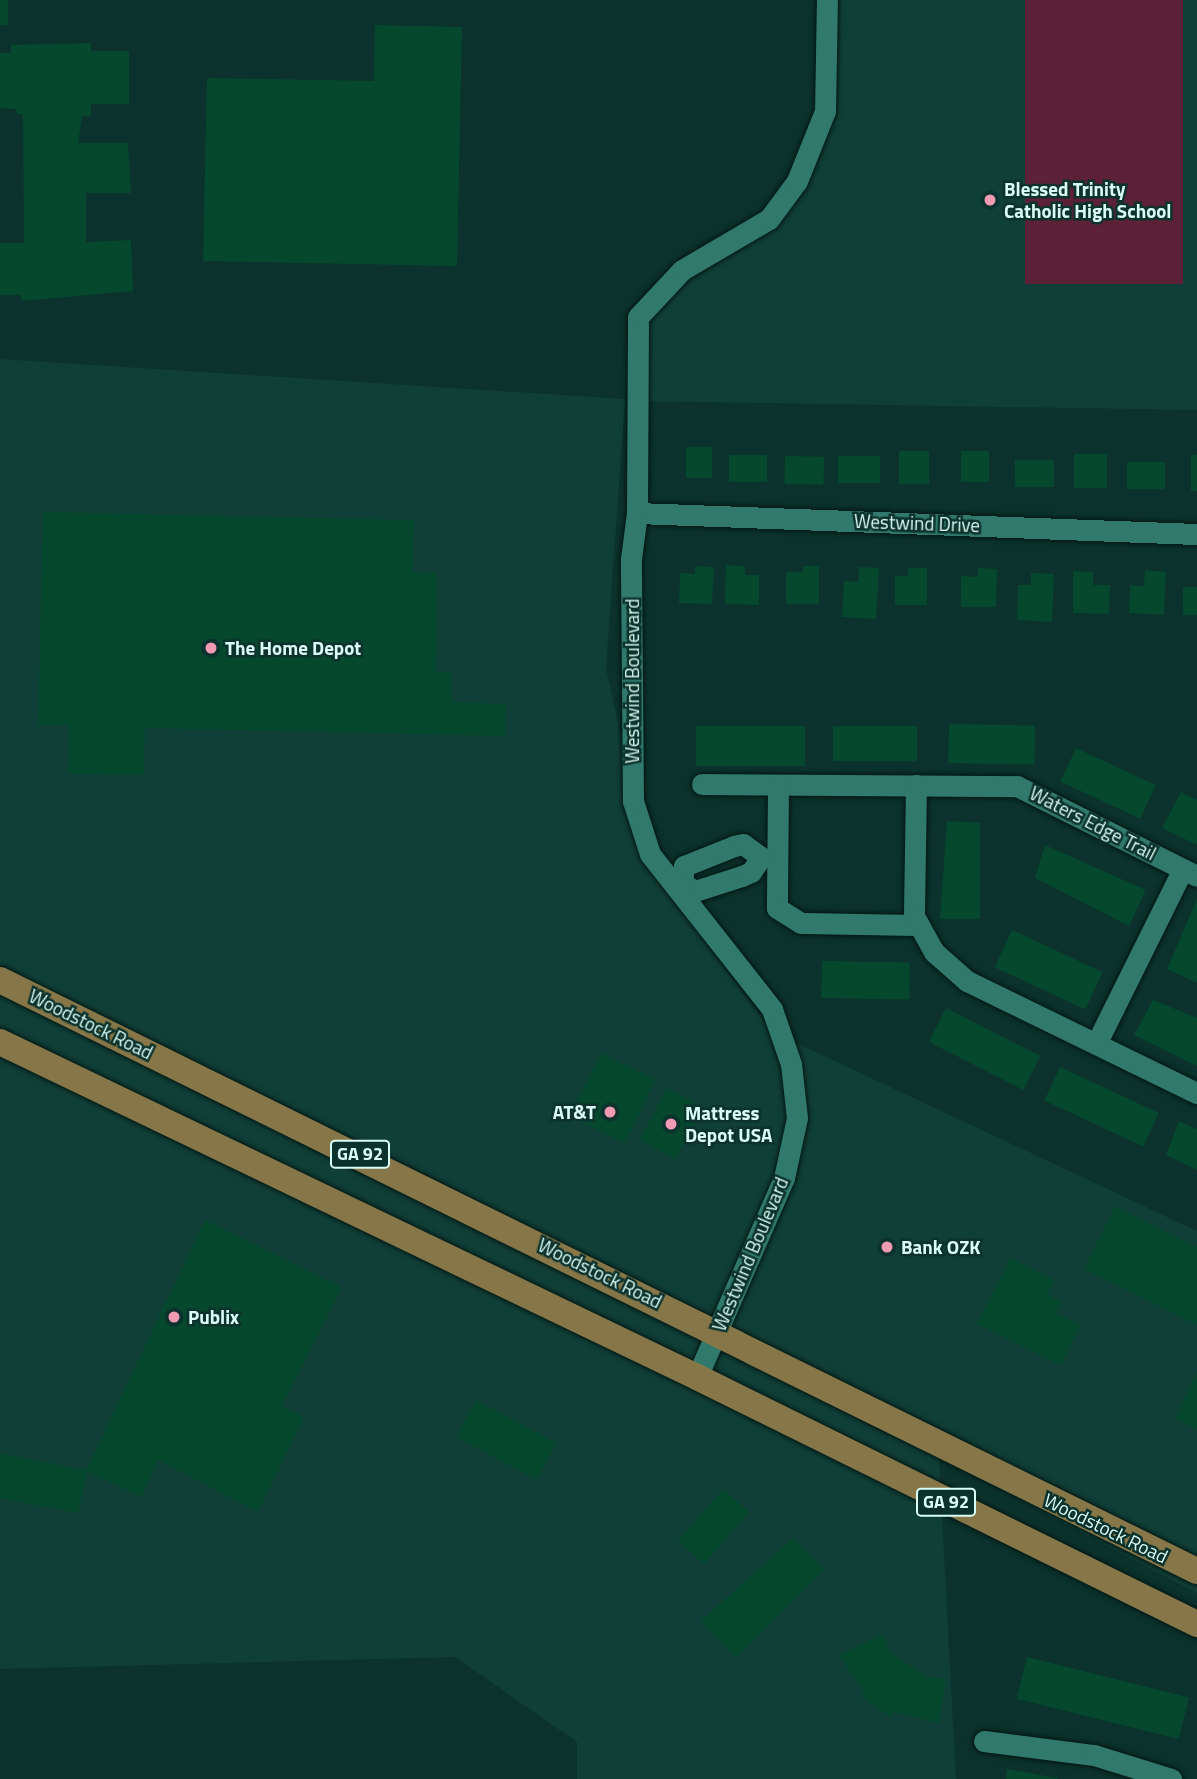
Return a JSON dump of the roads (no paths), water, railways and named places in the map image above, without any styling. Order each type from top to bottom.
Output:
[{"type":"main road","name":"Woodstock Road","points":[[0,980],[718,1332],[1197,1571]]},
{"type":"main road","name":"GA 92","points":[[0,1042],[697,1377],[1197,1625]]},
{"type":"street","name":"Westwind Boulevard","points":[[697,1377],[784,1178],[797,1118],[791,1064],[772,1009],[678,885],[650,854],[633,802],[631,559],[636,513],[638,317],[682,270],[769,219],[797,181],[825,111],[827,0]]},
{"type":"street","name":"Westwind Drive","points":[[636,513],[1197,534]]},
{"type":"street","name":"Waters Edge Trail","points":[[702,784],[1017,786],[1190,873],[1096,1044]]},
{"type":"street","points":[[778,785],[769,856],[777,908],[801,923],[919,925]]},
{"type":"street","points":[[916,785],[914,916],[934,952],[967,981],[1197,1093]]},
{"type":"street","points":[[743,844],[769,856],[751,872],[720,879],[695,891],[678,885],[684,866],[710,854],[743,844]]},
{"type":"street","points":[[710,854],[720,879]]},
{"type":"street","points":[[984,1741],[1094,1755],[1171,1779]]},
{"type":"place","name":"Blessed Trinity Catholic High School","points":[[990,200]]},
{"type":"place","name":"The Home Depot","points":[[211,648]]},
{"type":"place","name":"AT&T","points":[[610,1112]]},
{"type":"place","name":"Mattress Depot USA","points":[[671,1124]]},
{"type":"place","name":"Bank OZK","points":[[887,1247]]},
{"type":"place","name":"Publix","points":[[174,1317]]}]
